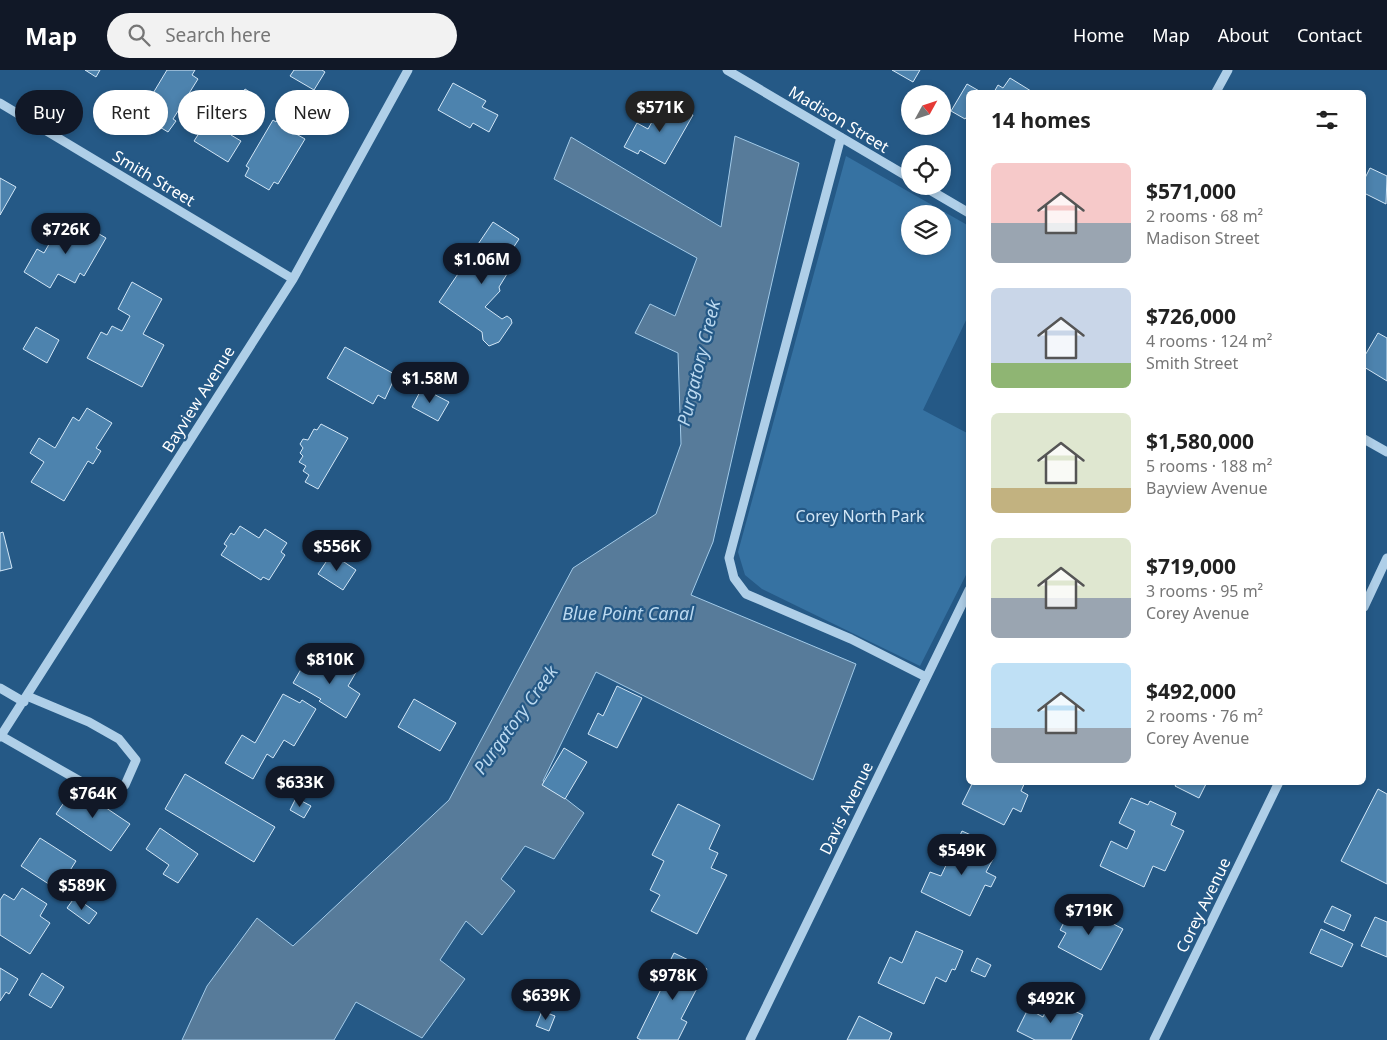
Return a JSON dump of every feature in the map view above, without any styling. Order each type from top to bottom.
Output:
[{"type":"street","name":"Bayview Avenue","points":[[0,736],[293,278],[408,70]]},
{"type":"street","name":"Madison Street","points":[[727,70],[901,173]]},
{"type":"street","points":[[1217,90],[1228,70]]},
{"type":"street","name":"Smith Street","points":[[0,103],[293,278]]},
{"type":"street","points":[[841,138],[729,558],[734,578],[746,594],[851,639],[926,677]]},
{"type":"street","points":[[939,195],[966,211]]},
{"type":"street","points":[[1366,440],[1387,452]]},
{"type":"street","points":[[1366,602],[1387,558]]},
{"type":"street","name":"Davis Avenue","points":[[750,1040],[966,596]]},
{"type":"street","points":[[0,688],[89,722],[119,739],[136,760],[125,785],[113,796],[101,793],[0,736]]},
{"type":"street","name":"Corey Avenue","points":[[1154,1040],[1278,785]]},
{"type":"green space","name":"Corey North Park","points":[[846,156],[901,187],[901,195],[915,195],[932,205],[901,205],[901,255],[951,255],[951,216],[966,224],[966,320],[923,410],[966,432],[966,575],[920,666],[762,589],[745,575],[738,552]]},
{"type":"water","name":"Blue Point Canal","points":[[735,136],[799,163],[713,542],[691,595],[856,664],[813,780],[596,672],[543,781],[584,813],[554,859],[525,846],[501,879],[515,891],[482,935],[466,921],[440,960],[465,979],[422,1038],[356,1002],[334,1040],[182,1040],[207,986],[257,918],[293,946],[449,800],[573,568],[656,514],[681,444],[678,353],[635,333],[650,304],[675,316],[697,258],[554,179],[571,137],[721,227]]},
{"type":"building","points":[[85,70],[100,70],[96,77]]},
{"type":"building","points":[[167,70],[195,70],[192,75],[198,79],[191,90],[178,90],[178,111],[173,119],[176,121],[168,132],[168,90],[155,90]]},
{"type":"building","points":[[294,70],[322,70],[325,72],[314,90],[290,76]]},
{"type":"building","points":[[892,70],[920,70],[913,82]]},
{"type":"building","points":[[1010,78],[1029,90],[995,90],[998,85],[1003,88]]},
{"type":"building","points":[[453,83],[486,101],[482,107],[498,115],[489,132],[473,123],[470,128],[438,110]]},
{"type":"building","points":[[967,84],[978,90],[966,90],[965,119],[951,111]]},
{"type":"building","points":[[665,99],[693,115],[665,164],[640,150],[638,154],[624,147],[637,123],[648,129]]},
{"type":"building","points":[[273,120],[275,121],[275,135],[298,135],[305,139],[278,184],[274,182],[269,190],[245,176],[249,168],[246,166]]},
{"type":"building","points":[[198,135],[231,135],[241,141],[228,162],[194,141]]},
{"type":"building","points":[[1370,168],[1387,176],[1386,204],[1366,194],[1366,176]]},
{"type":"building","points":[[0,178],[16,187],[0,215]]},
{"type":"building","points":[[77,221],[106,238],[84,276],[80,273],[75,283],[58,274],[50,288],[24,272],[37,249],[44,253],[60,225],[71,231]]},
{"type":"building","points":[[493,222],[519,239],[499,269],[507,274],[499,287],[500,291],[485,307],[502,319],[507,316],[511,319],[512,323],[499,342],[489,346],[483,340],[482,332],[439,302]]},
{"type":"building","points":[[132,282],[162,299],[143,334],[164,345],[142,387],[87,358],[101,332],[107,335],[112,326],[122,331],[130,316],[118,309]]},
{"type":"building","points":[[36,327],[59,340],[47,363],[23,349]]},
{"type":"building","points":[[1378,333],[1387,338],[1387,381],[1366,368],[1366,354]]},
{"type":"building","points":[[345,347],[396,375],[385,399],[378,395],[373,404],[327,378]]},
{"type":"building","points":[[422,388],[449,402],[438,421],[412,407]]},
{"type":"building","points":[[87,408],[112,423],[96,448],[101,451],[93,464],[88,461],[64,501],[31,482],[44,462],[30,453],[39,438],[55,448],[73,417],[79,421]]},
{"type":"building","points":[[321,424],[348,438],[318,489],[305,482],[309,475],[303,471],[306,466],[299,462],[303,456],[300,453],[303,448],[300,444],[303,439],[308,440],[314,429],[317,430]]},
{"type":"building","points":[[240,526],[259,538],[265,529],[287,543],[281,552],[285,555],[269,580],[263,577],[261,580],[221,555],[227,546],[224,544],[231,533],[234,535]]},
{"type":"building","points":[[3,532],[12,568],[0,571],[0,533]]},
{"type":"building","points":[[330,556],[333,558],[335,556],[356,570],[343,590],[318,574]]},
{"type":"building","points":[[307,659],[326,671],[326,665],[334,665],[335,671],[341,659],[358,669],[348,686],[360,694],[346,718],[319,701],[321,699],[293,683]]},
{"type":"building","points":[[617,686],[642,698],[617,748],[588,734],[598,713],[603,716]]},
{"type":"building","points":[[283,694],[300,703],[302,700],[316,709],[294,746],[284,740],[273,758],[267,754],[253,779],[225,763],[242,735],[255,743]]},
{"type":"building","points":[[414,699],[456,723],[440,751],[398,727]]},
{"type":"building","points":[[564,748],[587,762],[565,799],[542,785]]},
{"type":"building","points":[[185,774],[275,827],[254,862],[165,809]]},
{"type":"building","points":[[972,785],[1024,785],[1021,791],[1028,795],[1021,812],[1013,808],[1004,825],[962,804]]},
{"type":"building","points":[[1176,785],[1206,785],[1199,798]]},
{"type":"building","points":[[75,787],[130,824],[111,851],[56,814]]},
{"type":"building","points":[[1378,789],[1387,794],[1387,884],[1341,861]]},
{"type":"building","points":[[296,798],[311,806],[304,818],[290,810]]},
{"type":"building","points":[[1131,798],[1148,805],[1150,801],[1176,813],[1171,825],[1184,831],[1165,871],[1153,866],[1144,887],[1100,866],[1111,841],[1127,849],[1135,831],[1119,823]]},
{"type":"building","points":[[678,804],[720,825],[709,849],[718,853],[711,868],[727,875],[697,934],[651,911],[660,895],[650,890],[664,861],[652,855]]},
{"type":"building","points":[[160,828],[198,854],[178,883],[163,874],[169,865],[146,849]]},
{"type":"building","points":[[962,831],[982,840],[976,851],[993,859],[986,872],[996,877],[991,887],[985,885],[970,916],[921,892],[930,872],[941,876]]},
{"type":"building","points":[[40,838],[76,861],[69,872],[74,875],[69,882],[65,879],[58,890],[21,866]]},
{"type":"building","points":[[22,888],[47,904],[40,916],[50,923],[30,954],[0,935],[0,900],[4,894],[14,900]]},
{"type":"building","points":[[75,897],[97,913],[89,924],[67,908]]},
{"type":"building","points":[[1074,903],[1123,929],[1101,970],[1058,947],[1066,933],[1060,930]]},
{"type":"building","points":[[1332,906],[1351,915],[1344,931],[1324,922]]},
{"type":"building","points":[[1375,917],[1387,922],[1387,957],[1361,946]]},
{"type":"building","points":[[1321,929],[1353,944],[1342,967],[1310,953]]},
{"type":"building","points":[[916,931],[963,951],[955,970],[952,969],[946,982],[936,977],[924,1004],[878,983],[890,957],[902,963]]},
{"type":"building","points":[[674,953],[707,969],[681,1019],[687,1022],[678,1040],[641,1040],[637,1038],[666,979],[662,977]]},
{"type":"building","points":[[977,958],[991,965],[985,977],[971,971]]},
{"type":"building","points":[[0,968],[18,979],[9,994],[6,992],[0,1001]]},
{"type":"building","points":[[42,973],[64,987],[51,1008],[29,995]]},
{"type":"building","points":[[1051,1000],[1083,1015],[1071,1040],[1035,1040],[1017,1031],[1028,1009],[1043,1017]]},
{"type":"building","points":[[542,1011],[555,1016],[549,1031],[536,1026]]},
{"type":"building","points":[[859,1016],[892,1033],[889,1040],[847,1040]]},
{"type":"water label","name":"Purgatory Creek","points":[[699,363]]},
{"type":"water label","name":"Purgatory Creek","points":[[516,720]]}]
